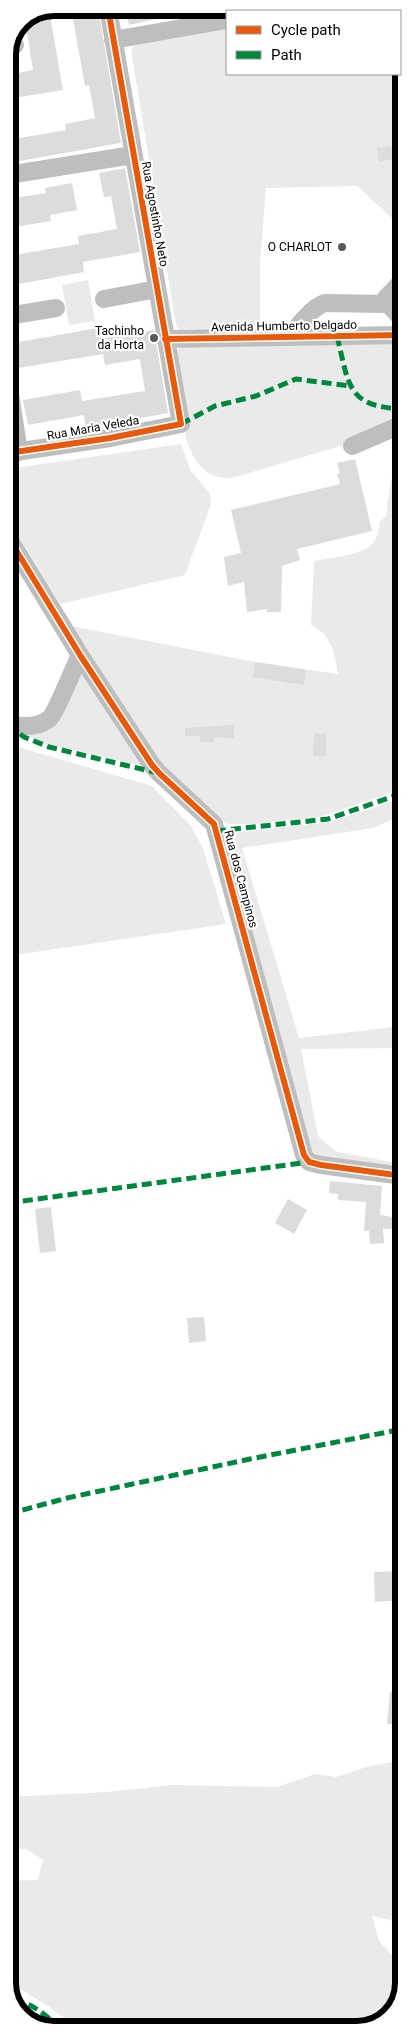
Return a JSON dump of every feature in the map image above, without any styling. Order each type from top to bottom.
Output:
[{"type":"street","name":"Rua Agostinho Neto","points":[[109,16],[181,424]]},
{"type":"street","points":[[113,40],[226,20]]},
{"type":"street","points":[[16,174],[133,155]]},
{"type":"street","points":[[104,299],[156,289]]},
{"type":"street","points":[[384,304],[386,298],[394,289]]},
{"type":"street","points":[[291,337],[296,328],[320,304],[384,304],[391,306],[394,310]]},
{"type":"street","points":[[16,315],[56,308]]},
{"type":"street","name":"Avenida Humberto Delgado","points":[[165,339],[394,335]]},
{"type":"street","name":"Rua Maria Veleda","points":[[16,452],[110,438],[181,424]]},
{"type":"street","points":[[352,446],[394,428]]},
{"type":"street","name":"Rua dos Campinos","points":[[16,550],[80,655],[152,764],[159,773],[214,824],[304,1155],[310,1162],[320,1165],[395,1175]]},
{"type":"street","points":[[16,726],[35,726],[50,718],[80,655]]},
{"type":"shaded area","points":[[226,29],[226,75],[394,75],[394,263],[394,220],[357,186],[266,188],[260,264],[260,328],[178,329],[131,50],[135,45]]},
{"type":"shaded area","points":[[88,280],[95,321],[69,325],[62,285]]},
{"type":"shaded area","points":[[394,343],[394,421],[351,443],[232,478],[213,475],[200,465],[190,450],[184,431],[179,388],[177,352],[179,347]]},
{"type":"shaded area","points":[[181,444],[191,471],[210,494],[211,504],[185,575],[60,604],[16,532],[16,468]]},
{"type":"shaded area","points":[[394,471],[394,792],[319,817],[257,824],[227,824],[220,821],[157,760],[71,626],[255,662],[338,674],[328,639],[311,625],[314,561],[355,553],[374,542],[379,523],[386,516],[390,485]]},
{"type":"shaded area","points":[[81,668],[143,766],[49,745],[27,736],[42,731]]},
{"type":"shaded area","points":[[16,746],[152,786],[191,826],[203,848],[226,924],[16,955]]},
{"type":"shaded area","points":[[394,801],[394,819],[373,828],[242,848],[299,1038],[395,1027],[395,1048],[301,1049],[318,1136],[337,1152],[395,1162],[395,1171],[321,1158],[311,1150],[226,839],[230,835],[240,832],[329,822]]},
{"type":"shaded area","points":[[395,1762],[395,1927],[391,1920],[372,1916],[379,1941],[395,1958],[395,1983],[390,2002],[374,2017],[362,2020],[68,2021],[22,1990],[17,1990],[17,1881],[38,1880],[43,1860],[26,1849],[17,1849],[17,1797],[107,1792],[172,1785],[277,1787],[315,1774],[336,1777],[366,1767]]},
{"type":"building","points":[[72,16],[99,16],[121,143],[16,162],[16,139],[66,130],[65,124],[95,118],[89,85],[85,86]]},
{"type":"building","points":[[127,16],[170,16],[129,25]]},
{"type":"building","points":[[50,17],[63,90],[16,98],[16,73],[33,70],[26,28],[40,19]]},
{"type":"building","points":[[391,146],[393,159],[379,162],[377,148]]},
{"type":"building","points":[[125,168],[140,252],[83,262],[84,272],[16,285],[16,255],[79,244],[78,236],[117,229],[111,196],[104,197],[99,173]]},
{"type":"building","points":[[72,183],[77,210],[50,215],[51,221],[16,227],[16,198],[46,193],[45,188]]},
{"type":"building","points":[[98,328],[100,339],[154,330],[168,413],[86,428],[84,415],[28,425],[23,400],[80,390],[82,401],[145,391],[140,359],[105,365],[103,354],[18,368],[16,342]]},
{"type":"building","points":[[355,459],[372,531],[297,549],[300,560],[282,566],[281,612],[267,612],[267,609],[247,612],[244,582],[228,586],[224,557],[241,553],[231,510],[340,484],[337,474],[340,473],[337,463]]},
{"type":"building","points":[[255,662],[306,670],[304,685],[253,677]]},
{"type":"building","points":[[234,725],[234,738],[214,737],[214,742],[200,742],[200,736],[185,736],[185,728]]},
{"type":"building","points":[[314,733],[326,734],[326,756],[313,756]]},
{"type":"building","points":[[330,1181],[382,1186],[380,1215],[394,1217],[393,1229],[383,1229],[384,1243],[370,1244],[369,1231],[364,1231],[366,1202],[338,1200],[338,1194],[329,1193]]},
{"type":"building","points":[[288,1199],[307,1210],[294,1234],[275,1223]]},
{"type":"building","points":[[51,1207],[56,1251],[40,1253],[35,1209]]},
{"type":"building","points":[[204,1317],[206,1341],[189,1343],[187,1318]]},
{"type":"building","points":[[395,1571],[395,1601],[375,1602],[374,1572]]},
{"type":"building","points":[[390,1692],[395,1693],[395,1724],[387,1724]]},
{"type":"marked path","points":[[337,336],[344,367],[353,390],[360,398],[370,404],[394,408]]},
{"type":"marked path","points":[[181,424],[215,406],[256,396],[296,379],[350,386]]},
{"type":"marked path","points":[[16,731],[24,737],[49,747],[158,773]]},
{"type":"marked path","points":[[216,831],[328,819],[394,796]]},
{"type":"marked path","points":[[17,1202],[309,1162]]},
{"type":"marked path","points":[[17,1512],[67,1498],[395,1431]]},
{"type":"marked path","points":[[21,2002],[35,2008],[52,2021]]},
{"type":"cycle path","points":[[16,452],[110,438],[181,424],[109,16]]},
{"type":"cycle path","points":[[165,339],[394,335]]},
{"type":"cycle path","points":[[16,551],[80,655],[152,765],[214,824],[304,1155],[309,1162],[321,1165],[395,1175]]},
{"type":"place","name":"O CHARLOT","points":[[342,247]]},
{"type":"place","name":"Tachinho da Horta","points":[[154,338]]}]
